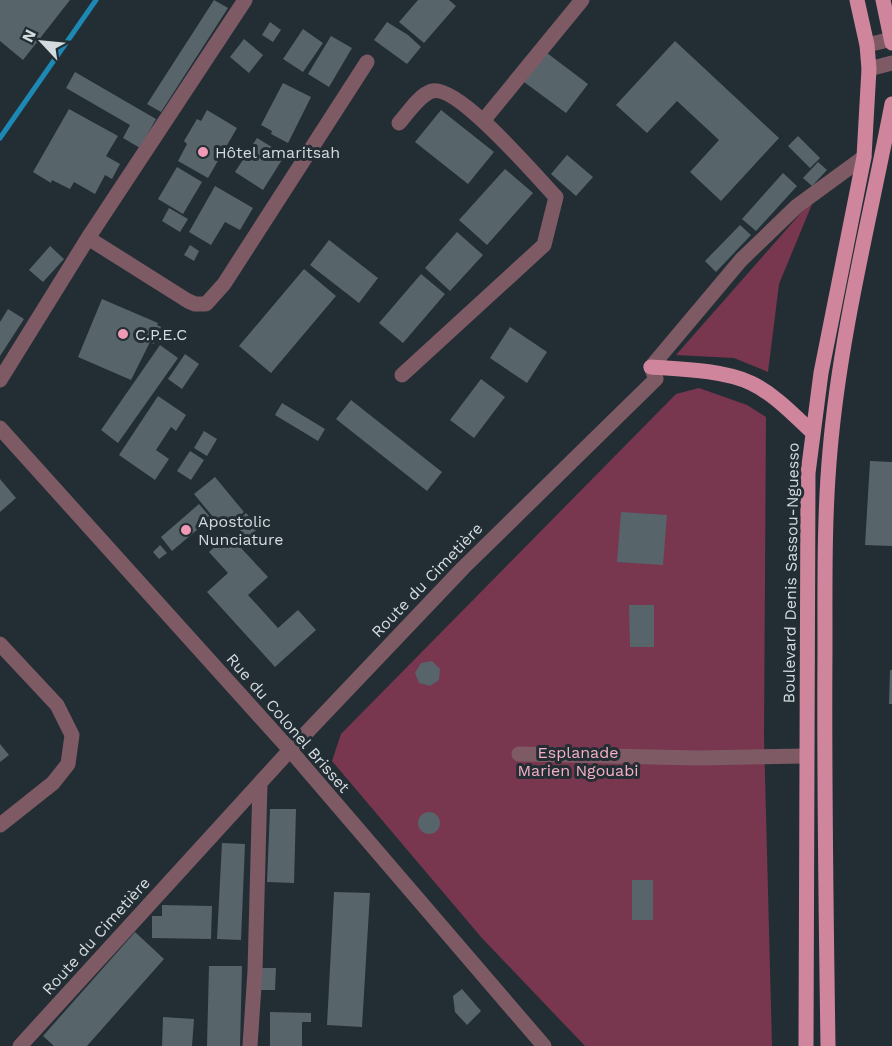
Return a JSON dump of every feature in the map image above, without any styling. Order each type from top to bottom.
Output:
[{"type":"main road","name":"Boulevard Denis Sassou-Nguesso","points":[[806,1046],[808,473],[821,373],[864,157],[869,69],[867,45],[857,0]]},
{"type":"main road","points":[[883,0],[892,40]]},
{"type":"main road","name":"Boulevard Denis Sassou-Nguesso","points":[[828,1046],[824,756],[826,508],[830,450],[840,375],[892,104]]},
{"type":"main road","points":[[651,367],[704,371],[749,382],[780,401],[812,432]]},
{"type":"street","points":[[0,380],[88,238],[244,0]]},
{"type":"street","points":[[483,121],[582,0]]},
{"type":"street","points":[[867,45],[892,40]]},
{"type":"street","points":[[88,238],[188,301],[195,304],[206,304],[224,284],[368,62]]},
{"type":"street","points":[[869,69],[892,63]]},
{"type":"street","points":[[399,123],[424,96],[433,91],[442,92],[459,100],[483,121],[556,197],[544,246],[402,375]]},
{"type":"street","name":"Route du Cimetière","points":[[20,1046],[290,750],[463,568],[656,379],[651,367],[741,260],[797,206],[864,157]]},
{"type":"street","name":"Rue du Colonel Brisset","points":[[0,428],[290,750],[544,1046]]},
{"type":"street","points":[[0,644],[57,705],[72,735],[68,764],[53,783],[0,825]]},
{"type":"street","points":[[519,754],[697,758],[806,756]]},
{"type":"street","points":[[250,1046],[255,970],[260,783]]},
{"type":"green space","points":[[815,197],[779,284],[768,372],[734,358],[676,355]]},
{"type":"green space","name":"Esplanade Marien Ngouabi","points":[[699,388],[747,405],[766,417],[764,737],[772,1046],[585,1046],[481,937],[332,761],[341,734],[676,394]]},
{"type":"building","points":[[0,0],[70,0],[23,60],[0,41]]},
{"type":"building","points":[[214,0],[228,8],[161,112],[147,104]]},
{"type":"building","points":[[418,0],[449,0],[456,6],[424,43],[399,22]]},
{"type":"building","points":[[270,22],[281,30],[273,42],[262,35]]},
{"type":"building","points":[[387,22],[408,35],[421,47],[407,64],[374,40]]},
{"type":"building","points":[[303,29],[323,43],[303,72],[283,59]]},
{"type":"building","points":[[331,36],[352,48],[329,87],[308,74]]},
{"type":"building","points":[[244,39],[263,55],[249,73],[230,57]]},
{"type":"building","points":[[675,41],[779,138],[721,201],[690,172],[719,140],[677,101],[647,133],[616,105]]},
{"type":"building","points":[[547,53],[588,84],[566,113],[524,82]]},
{"type":"building","points":[[75,72],[156,119],[140,148],[123,138],[130,125],[66,88]]},
{"type":"building","points":[[283,83],[311,97],[288,143],[271,134],[272,131],[261,125]]},
{"type":"building","points":[[69,109],[118,136],[106,156],[120,164],[112,179],[105,175],[95,194],[74,182],[70,189],[52,180],[51,183],[33,172]]},
{"type":"building","name":"Hôtel amaritsah","points":[[207,110],[237,128],[208,178],[178,161],[187,144],[184,141],[197,119],[201,121]]},
{"type":"building","points":[[441,110],[494,152],[468,184],[415,142]]},
{"type":"building","points":[[798,136],[820,158],[810,168],[788,146]]},
{"type":"building","points":[[257,138],[285,155],[263,190],[235,172]]},
{"type":"building","points":[[567,155],[593,177],[576,196],[551,174]]},
{"type":"building","points":[[818,162],[827,170],[812,186],[803,178]]},
{"type":"building","points":[[177,167],[202,182],[183,214],[158,199]]},
{"type":"building","points":[[505,169],[533,193],[487,245],[459,220]]},
{"type":"building","points":[[783,173],[797,186],[756,231],[742,219]]},
{"type":"building","points":[[215,186],[253,208],[240,230],[225,222],[211,245],[189,232]]},
{"type":"building","points":[[169,208],[188,219],[180,232],[162,221]]},
{"type":"building","points":[[740,225],[751,235],[716,272],[705,261]]},
{"type":"building","points":[[457,232],[483,255],[450,291],[425,268]]},
{"type":"building","points":[[329,240],[378,278],[359,303],[310,265]]},
{"type":"building","points":[[190,245],[199,251],[194,261],[184,255]]},
{"type":"building","points":[[50,246],[64,259],[43,282],[29,270]]},
{"type":"building","points":[[304,269],[336,296],[271,373],[239,346]]},
{"type":"building","points":[[421,274],[445,294],[403,343],[379,323]]},
{"type":"building","name":"C.P.E.C","points":[[102,299],[158,323],[157,325],[161,327],[154,344],[150,342],[131,380],[78,357]]},
{"type":"building","points":[[8,309],[24,319],[0,356],[0,322]]},
{"type":"building","points":[[510,327],[547,352],[527,383],[490,358]]},
{"type":"building","points":[[160,345],[178,358],[118,443],[101,430]]},
{"type":"building","points":[[185,354],[199,364],[182,389],[168,379]]},
{"type":"building","points":[[481,379],[505,397],[474,438],[450,420]]},
{"type":"building","points":[[158,396],[186,415],[176,431],[171,427],[156,450],[169,459],[155,480],[119,455]]},
{"type":"building","points":[[351,400],[442,472],[427,491],[336,419]]},
{"type":"building","points":[[282,403],[325,429],[318,441],[275,415]]},
{"type":"building","points":[[204,431],[217,439],[207,456],[194,448]]},
{"type":"building","points":[[190,451],[204,460],[191,480],[177,471]]},
{"type":"building","points":[[870,461],[892,462],[892,546],[865,545]]},
{"type":"building","points":[[215,477],[244,512],[223,529],[194,494]]},
{"type":"building","points":[[0,479],[16,498],[0,512]]},
{"type":"building","points":[[199,504],[211,518],[172,551],[161,537]]},
{"type":"building","points":[[621,512],[667,515],[663,565],[617,562]]},
{"type":"building","points":[[246,513],[259,527],[248,538],[234,524]]},
{"type":"building","points":[[228,534],[268,577],[248,595],[278,628],[298,610],[316,630],[275,667],[207,592],[228,573],[209,552]]},
{"type":"building","points":[[160,545],[167,553],[159,559],[153,552]]},
{"type":"building","points":[[629,605],[654,605],[654,647],[630,647]]},
{"type":"building","points":[[432,661],[440,669],[439,680],[430,686],[419,683],[415,673],[421,663]]},
{"type":"building","points":[[890,670],[892,670],[892,704],[889,704]]},
{"type":"building","points":[[0,744],[9,755],[0,762]]},
{"type":"building","points":[[270,809],[296,809],[294,883],[267,882]]},
{"type":"building","points":[[429,812],[437,815],[440,823],[437,831],[429,834],[421,831],[418,823],[421,815]]},
{"type":"building","points":[[222,843],[245,844],[241,940],[217,939]]},
{"type":"building","points":[[632,880],[653,880],[653,920],[632,920]]},
{"type":"building","points":[[334,892],[370,893],[362,1027],[327,1025]]},
{"type":"building","points":[[162,905],[212,906],[211,939],[152,938],[152,916],[162,916]]},
{"type":"building","points":[[135,932],[164,959],[87,1046],[54,1046],[43,1036]]},
{"type":"building","points":[[209,966],[242,966],[240,1046],[207,1046]]},
{"type":"building","points":[[259,968],[276,968],[275,990],[258,990]]},
{"type":"building","points":[[462,989],[481,1011],[467,1025],[455,1012],[453,996]]},
{"type":"building","points":[[270,1012],[311,1013],[311,1022],[302,1022],[302,1046],[270,1046]]},
{"type":"building","points":[[163,1017],[194,1019],[192,1046],[162,1046]]},
{"type":"waterway","points":[[0,138],[96,0]]},
{"type":"place","name":"Hôtel amaritsah","points":[[203,152]]},
{"type":"place","name":"C.P.E.C","points":[[123,334]]},
{"type":"place","name":"Apostolic Nunciature","points":[[186,530]]}]
